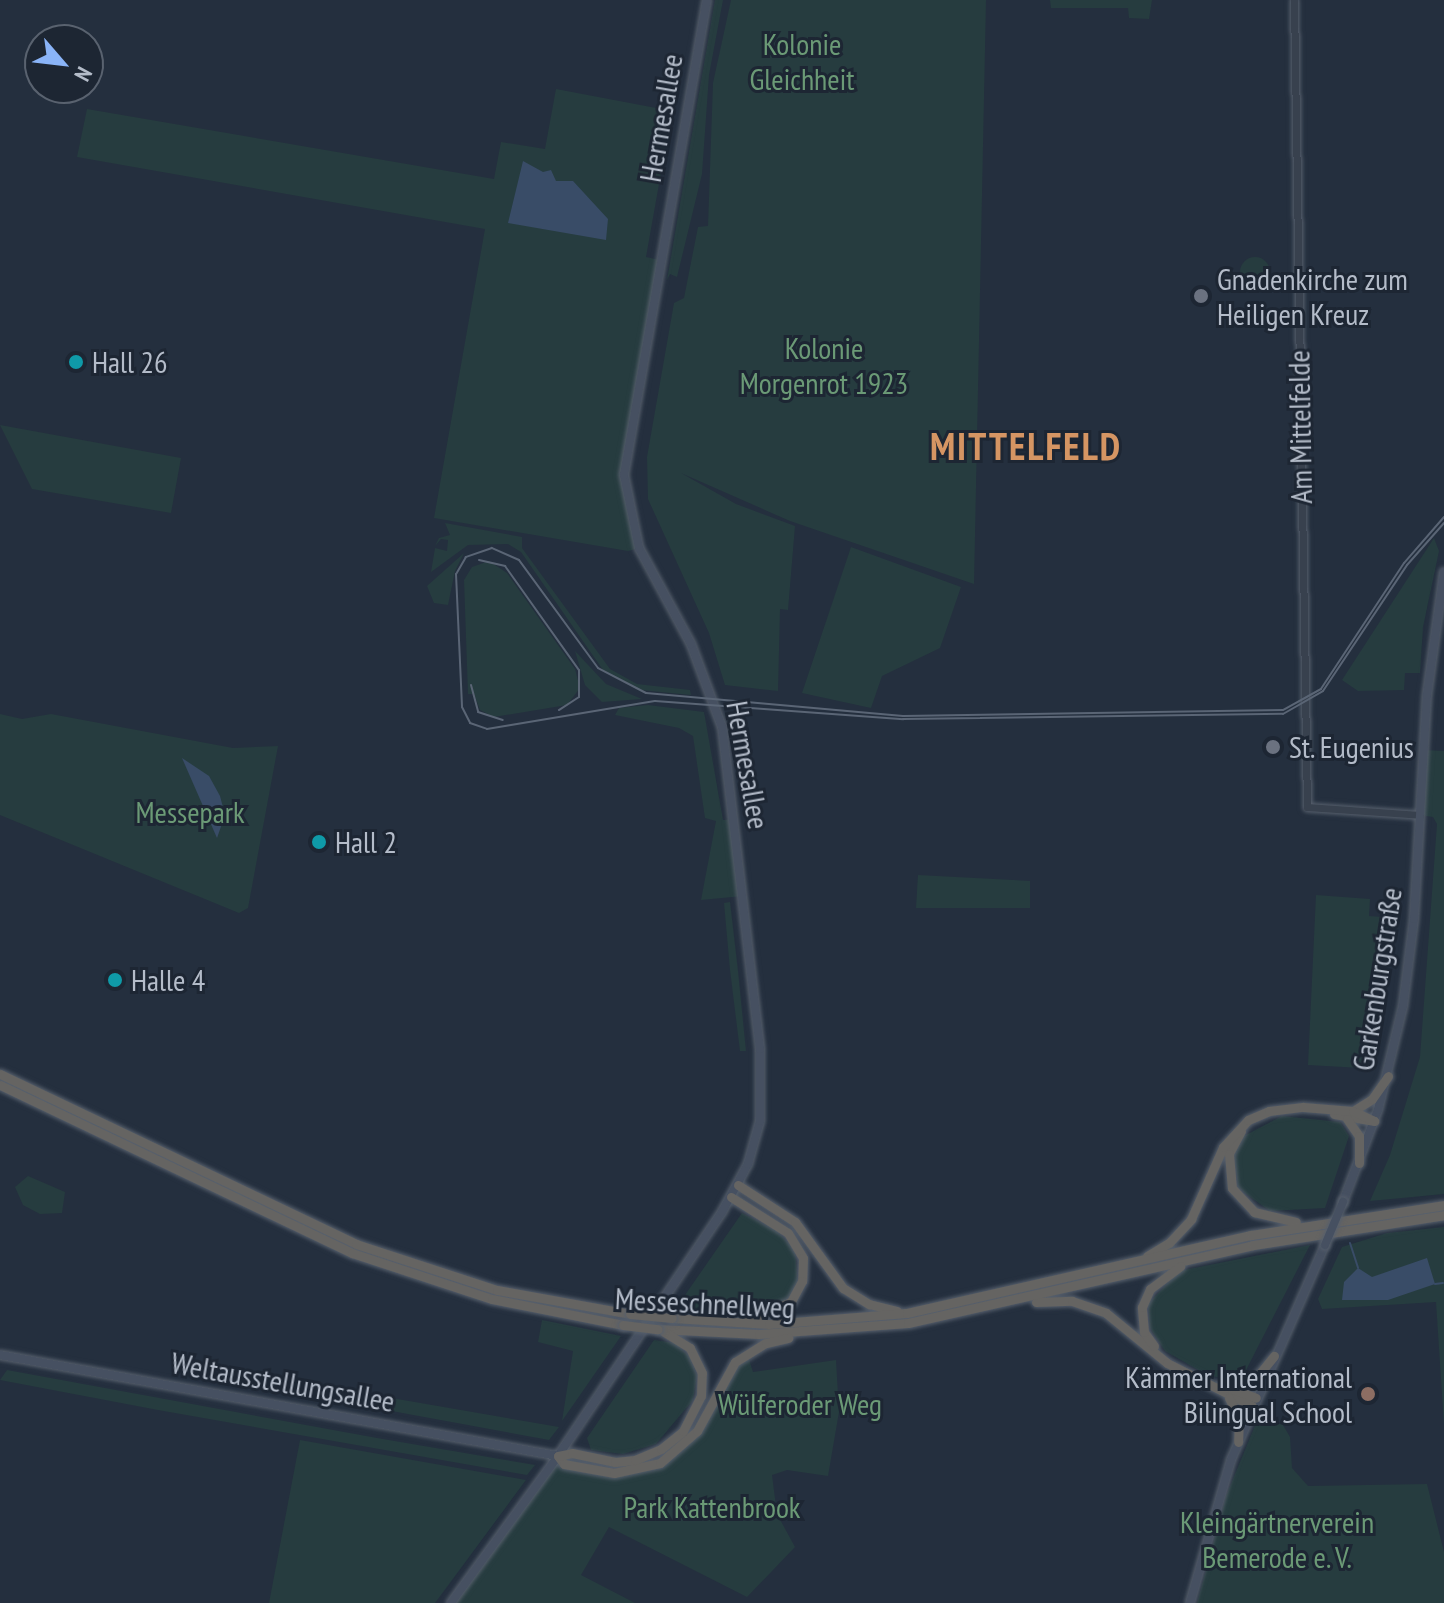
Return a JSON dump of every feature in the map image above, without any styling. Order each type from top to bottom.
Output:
[{"type":"highway","name":"Messeschnellweg","points":[[0,1074],[356,1244],[497,1290],[630,1314],[672,1318],[733,1323],[831,1322],[907,1313],[1306,1224],[1444,1205]]},
{"type":"highway","points":[[1353,1111],[1372,1099],[1388,1076]]},
{"type":"highway","name":"Messeschnellweg","points":[[0,1088],[27,1098],[352,1253],[492,1299],[662,1330],[830,1332],[1009,1304],[1197,1257],[1444,1215]]},
{"type":"highway","points":[[1137,1261],[1181,1232],[1223,1147],[1248,1120],[1290,1107],[1353,1111],[1374,1121]]},
{"type":"highway","points":[[1306,1224],[1264,1217],[1245,1206],[1228,1179],[1232,1146],[1250,1124],[1270,1114],[1302,1110],[1374,1121]]},
{"type":"highway","points":[[1341,1115],[1357,1129],[1359,1163]]},
{"type":"highway","points":[[738,1185],[795,1222],[855,1297],[907,1313]]},
{"type":"highway","points":[[731,1197],[788,1233],[804,1265],[800,1289],[784,1308],[733,1323]]},
{"type":"highway","points":[[1197,1257],[1150,1289],[1142,1307],[1142,1324],[1149,1341],[1169,1360],[1222,1388],[1237,1409],[1238,1442]]},
{"type":"highway","points":[[1009,1304],[1063,1301],[1091,1306],[1117,1319],[1167,1363],[1254,1402]]},
{"type":"highway","points":[[662,1330],[690,1348],[702,1373],[701,1396],[683,1431],[661,1449],[635,1460],[615,1462],[572,1453],[558,1456],[564,1464],[614,1473],[660,1463],[697,1431],[725,1374],[742,1356],[766,1343],[830,1332]]},
{"type":"highway","points":[[1222,1388],[1252,1383],[1274,1356]]},
{"type":"main road","name":"Hermesallee","points":[[451,1603],[558,1456],[731,1197],[755,1143],[763,1082],[727,755],[708,684],[639,548],[624,475],[707,0]]},
{"type":"main road","name":"Garkenburgstraße","points":[[1190,1603],[1231,1460],[1359,1163],[1388,1076],[1410,964],[1428,686],[1444,572]]},
{"type":"main road","name":"Weltausstellungsallee","points":[[0,1355],[558,1456]]},
{"type":"street","name":"Am Mittelfelde","points":[[1294,0],[1307,807],[1420,815]]},
{"type":"green space","points":[[715,0],[723,0],[709,75],[702,174],[677,277],[670,274],[667,280]]},
{"type":"green space","name":"Kolonie Morgenrot 1923","points":[[731,0],[986,0],[974,584],[790,521],[681,473],[736,504],[795,526],[788,610],[780,609],[778,691],[725,685],[709,633],[648,499],[647,457],[674,303],[684,298],[698,227],[708,226],[713,83]]},
{"type":"green space","points":[[1050,0],[1152,0],[1149,19],[1129,18],[1128,8],[1051,8]]},
{"type":"green space","points":[[556,89],[672,111],[646,257],[660,260],[624,475],[639,548],[628,551],[434,518],[485,229],[77,157],[87,109],[494,179],[501,142],[545,149]]},
{"type":"green space","points":[[1255,257],[1266,261],[1270,272],[1266,283],[1255,287],[1244,283],[1240,272],[1244,261]]},
{"type":"green space","points":[[0,425],[181,458],[171,513],[32,489]]},
{"type":"green space","points":[[445,523],[522,537],[522,548],[610,669],[637,684],[690,690],[691,695],[641,690],[603,670],[521,552],[508,544],[468,545],[431,572],[435,548],[447,551],[448,540],[441,539],[435,546],[439,538],[450,535]]},
{"type":"green space","points":[[1434,538],[1439,551],[1423,627],[1420,673],[1405,673],[1404,690],[1358,691],[1342,680]]},
{"type":"green space","points":[[851,547],[961,587],[940,648],[882,676],[871,708],[802,693]]},
{"type":"green space","points":[[464,553],[455,571],[448,605],[434,603],[427,586]]},
{"type":"green space","points":[[489,561],[507,573],[575,669],[580,688],[567,705],[494,717],[480,710],[474,694],[468,694],[464,580],[472,567]]},
{"type":"green space","points":[[575,651],[606,684],[642,699],[602,702],[585,685]]},
{"type":"green space","points":[[648,705],[704,712],[723,820],[735,819],[743,896],[701,900],[716,821],[705,818],[693,736],[679,728],[615,715],[619,708]]},
{"type":"green space","name":"Messepark","points":[[0,714],[22,719],[51,714],[233,748],[278,746],[248,908],[239,913],[0,815]]},
{"type":"green space","points":[[1423,750],[1444,751],[1444,1194],[1370,1201],[1390,1155],[1420,1057],[1437,824],[1433,817],[1420,815]]},
{"type":"green space","points":[[918,875],[1030,881],[1030,908],[916,908]]},
{"type":"green space","points":[[1316,895],[1370,899],[1369,916],[1396,918],[1382,1001],[1361,1068],[1308,1065]]},
{"type":"green space","points":[[730,902],[746,1051],[740,1051],[730,970],[724,903]]},
{"type":"green space","points":[[1282,1116],[1340,1122],[1349,1136],[1325,1208],[1270,1211],[1238,1188],[1234,1155],[1244,1136]]},
{"type":"green space","points":[[28,1176],[65,1192],[62,1213],[40,1214],[23,1205],[15,1187]]},
{"type":"green space","points":[[742,1213],[777,1231],[795,1250],[798,1284],[785,1303],[758,1314],[676,1308]]},
{"type":"green space","points":[[1444,1227],[1444,1425],[1436,1302],[1322,1309],[1318,1299],[1342,1247],[1387,1233]]},
{"type":"green space","points":[[1310,1245],[1241,1380],[1209,1376],[1165,1351],[1150,1328],[1148,1304],[1179,1271]]},
{"type":"green space","points":[[542,1320],[621,1336],[562,1421],[573,1351],[538,1342]]},
{"type":"green space","points":[[654,1340],[675,1343],[690,1357],[697,1376],[693,1400],[656,1444],[623,1454],[591,1450],[587,1438]]},
{"type":"green space","name":"Park Kattenbrook","points":[[747,1353],[753,1372],[836,1360],[839,1412],[828,1476],[787,1470],[772,1475],[777,1514],[795,1547],[747,1597],[609,1527],[581,1575],[635,1603],[451,1603],[558,1456],[564,1464],[605,1472],[652,1467],[692,1439],[717,1388]]},
{"type":"green space","points":[[7,1370],[535,1465],[527,1475],[158,1410],[0,1380]]},
{"type":"green space","points":[[275,1375],[559,1427],[549,1440],[239,1383],[240,1376],[273,1383]]},
{"type":"green space","name":"Kleingärtnerverein Bemerode e. V.","points":[[1259,1416],[1283,1425],[1290,1437],[1292,1468],[1308,1486],[1427,1484],[1444,1552],[1444,1603],[1197,1603],[1226,1496]]},
{"type":"green space","points":[[300,1440],[526,1480],[435,1603],[269,1603]]},
{"type":"water","points":[[523,161],[543,172],[551,170],[556,181],[573,181],[608,219],[606,240],[508,223]]},
{"type":"water","points":[[182,758],[209,776],[220,796],[225,815],[217,838]]},
{"type":"water","points":[[1427,1258],[1435,1284],[1388,1300],[1342,1300],[1344,1282],[1358,1268],[1372,1277]]},
{"type":"waterway","points":[[1350,1243],[1358,1268]]},
{"type":"waterway","points":[[1435,1284],[1443,1283]]},
{"type":"tram line","points":[[1444,517],[1404,563],[1321,689],[1283,710],[903,716],[646,693],[598,668],[519,560],[492,548],[466,557],[456,574],[462,707],[470,723],[487,729],[655,701],[903,719],[1283,714],[1323,691],[1407,565],[1444,523]]},
{"type":"tram line","points":[[479,560],[505,566],[579,670],[579,697],[559,710]]},
{"type":"tram line","points":[[471,685],[478,712],[503,720]]},
{"type":"place","name":"Gnadenkirche zum Heiligen Kreuz","points":[[1201,296]]},
{"type":"place","name":"Hall 26","points":[[76,362]]},
{"type":"place","name":"St. Eugenius","points":[[1273,747]]},
{"type":"place","name":"Hall 2","points":[[319,842]]},
{"type":"place","name":"Halle 4","points":[[115,980]]},
{"type":"place","name":"Kämmer International Bilingual School","points":[[1368,1394]]},
{"type":"district","name":"MITTELFELD","points":[[1026,446]]},
{"type":"park label","name":"Kolonie Gleichheit","points":[[802,61]]},
{"type":"park label","name":"Wülferoder Weg","points":[[800,1404]]}]
